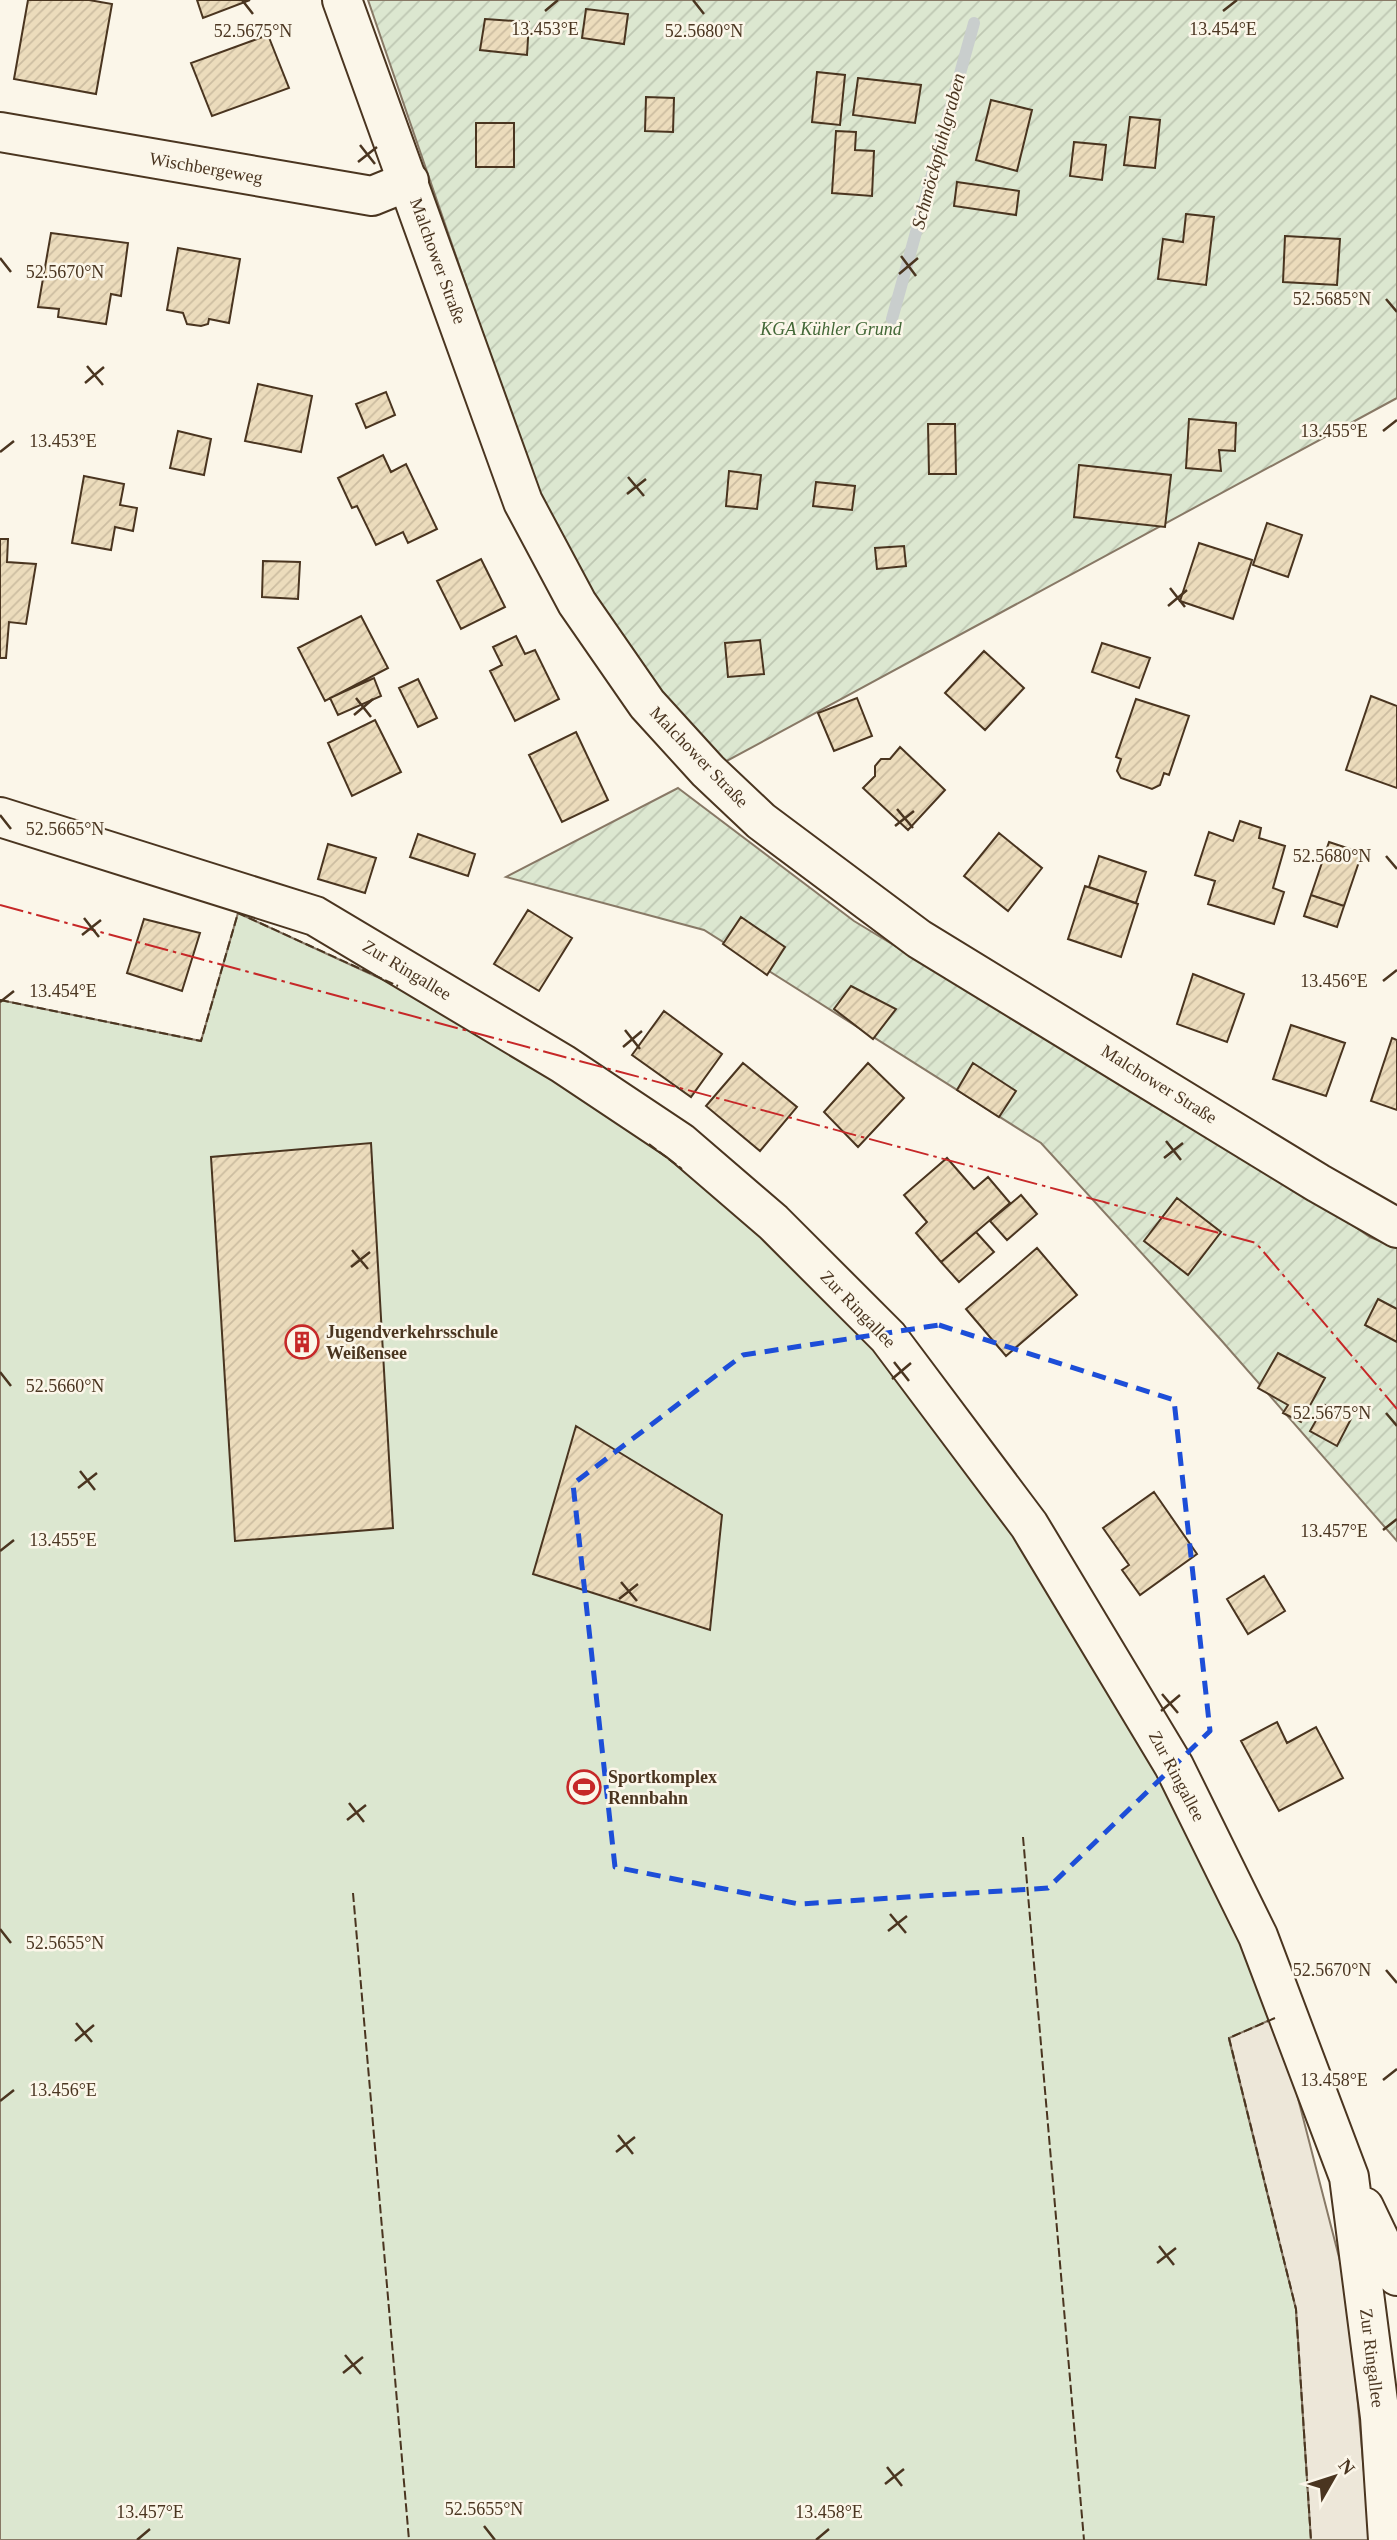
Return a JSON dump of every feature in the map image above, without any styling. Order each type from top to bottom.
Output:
[{"type":"street","name":"Malchower Straße","points":[[342,0],[523,502],[577,603],[648,704],[708,771],[761,821],[919,939],[1318,1183],[1397,1228]]},
{"type":"street","name":"Wischbergeweg","points":[[0,132],[372,196],[409,181]]},
{"type":"street","name":"Zur Ringallee","points":[[0,817],[315,916],[326,922],[563,1064],[680,1142],[773,1222],[878,1328],[1028,1525],[1174,1766],[1258,1936],[1349,2177],[1397,2276]]},
{"type":"street","name":"Zur Ringallee","points":[[1349,2177],[1380,2417],[1388,2540]]},
{"type":"highlighted area","points":[[939,1325],[1174,1400],[1210,1731],[1048,1888],[799,1904],[615,1867],[573,1484],[743,1355]]},
{"type":"green space","name":"KGA Kühler Grund","points":[[368,0],[1397,0],[1397,398],[723,763],[662,696],[592,598],[535,486]]},
{"type":"green space","points":[[678,788],[854,921],[1325,1206],[1370,1237],[1397,1248],[1397,1541],[1221,1340],[1041,1143],[704,930],[506,877]]},
{"type":"green space","name":"Sportkomplex Rennbahn","points":[[238,913],[412,993],[533,1057],[702,1184],[802,1274],[885,1358],[984,1477],[1202,1849],[1277,2017],[1229,2039],[1296,2309],[1311,2540],[0,2540],[0,1000],[201,1041]]},
{"type":"shaded area","points":[[1277,2017],[1348,2292],[1370,2540],[1311,2540],[1296,2309],[1229,2038]]},
{"type":"building","points":[[28,0],[89,0],[112,4],[96,94],[14,79]]},
{"type":"building","points":[[197,0],[250,0],[203,18]]},
{"type":"building","points":[[586,9],[628,14],[624,44],[582,38]]},
{"type":"building","points":[[485,19],[529,22],[527,55],[480,50]]},
{"type":"building","points":[[268,35],[289,88],[212,116],[191,63]]},
{"type":"building","points":[[817,72],[845,75],[840,125],[812,122]]},
{"type":"building","points":[[858,78],[921,85],[915,123],[853,115]]},
{"type":"building","points":[[646,97],[674,98],[673,132],[645,131]]},
{"type":"building","points":[[991,100],[1032,110],[1017,171],[976,160]]},
{"type":"building","points":[[1130,117],[1160,120],[1155,168],[1124,165]]},
{"type":"building","points":[[476,123],[514,123],[514,167],[476,167]]},
{"type":"building","points":[[836,131],[856,132],[855,150],[874,151],[872,196],[832,193]]},
{"type":"building","points":[[1074,142],[1106,145],[1102,180],[1070,176]]},
{"type":"building","points":[[957,182],[1019,191],[1016,215],[954,206]]},
{"type":"building","points":[[1186,214],[1214,217],[1206,285],[1158,279],[1163,239],[1183,242]]},
{"type":"building","points":[[51,233],[128,243],[121,296],[111,294],[106,324],[58,317],[59,309],[38,307]]},
{"type":"building","points":[[1285,236],[1340,239],[1337,285],[1283,282]]},
{"type":"building","points":[[178,248],[240,259],[229,323],[209,319],[208,324],[201,326],[187,324],[183,313],[167,310]]},
{"type":"building","points":[[258,384],[312,396],[301,452],[245,441]]},
{"type":"building","points":[[386,392],[395,415],[366,428],[356,404]]},
{"type":"building","points":[[1189,419],[1236,423],[1235,451],[1219,450],[1221,471],[1186,468]]},
{"type":"building","points":[[928,424],[955,424],[956,474],[929,474]]},
{"type":"building","points":[[178,431],[211,439],[204,475],[170,468]]},
{"type":"building","points":[[383,455],[391,472],[406,464],[437,529],[408,543],[403,532],[376,545],[357,506],[352,508],[338,478]]},
{"type":"building","points":[[1079,465],[1171,475],[1165,527],[1074,517]]},
{"type":"building","points":[[729,471],[761,475],[757,509],[726,506]]},
{"type":"building","points":[[84,476],[124,484],[120,505],[137,508],[133,531],[115,527],[111,550],[72,543]]},
{"type":"building","points":[[816,482],[855,486],[852,510],[813,506]]},
{"type":"building","points":[[1267,523],[1302,535],[1288,577],[1253,565]]},
{"type":"building","points":[[0,539],[8,539],[7,562],[36,564],[26,624],[9,622],[6,658],[0,658]]},
{"type":"building","points":[[1199,543],[1252,560],[1233,619],[1180,601]]},
{"type":"building","points":[[904,546],[906,566],[877,569],[875,548]]},
{"type":"building","points":[[481,559],[505,607],[461,629],[437,581]]},
{"type":"building","points":[[263,561],[300,562],[298,599],[262,597]]},
{"type":"building","points":[[361,616],[388,668],[325,701],[298,648]]},
{"type":"building","points":[[516,636],[525,654],[535,650],[559,699],[515,721],[490,671],[502,665],[493,647]]},
{"type":"building","points":[[760,640],[764,674],[728,677],[725,643]]},
{"type":"building","points":[[1102,643],[1150,658],[1139,688],[1092,672]]},
{"type":"building","points":[[984,651],[1024,688],[985,730],[945,693]]},
{"type":"building","points":[[374,678],[381,696],[338,715],[330,698]]},
{"type":"building","points":[[418,679],[437,718],[418,727],[399,688]]},
{"type":"building","points":[[1371,696],[1397,706],[1397,788],[1346,770]]},
{"type":"building","points":[[857,698],[872,736],[834,751],[818,713]]},
{"type":"building","points":[[1136,699],[1189,716],[1169,775],[1164,773],[1160,785],[1152,789],[1121,778],[1117,771],[1121,759],[1116,757]]},
{"type":"building","points":[[375,720],[401,772],[352,796],[328,743]]},
{"type":"building","points":[[576,732],[608,800],[562,822],[529,755]]},
{"type":"building","points":[[900,747],[945,790],[908,830],[863,788],[875,776],[875,766],[881,759],[890,759]]},
{"type":"building","points":[[1240,821],[1261,828],[1259,838],[1285,846],[1273,888],[1284,892],[1274,924],[1208,904],[1215,881],[1195,875],[1209,832],[1233,841]]},
{"type":"building","points":[[999,833],[1042,868],[1008,911],[964,876]]},
{"type":"building","points":[[418,834],[475,854],[468,876],[410,857]]},
{"type":"building","points":[[1329,842],[1362,853],[1344,906],[1311,895]]},
{"type":"building","points":[[328,844],[376,858],[365,893],[318,879]]},
{"type":"building","points":[[1099,856],[1146,872],[1136,903],[1089,887]]},
{"type":"building","points":[[1085,886],[1138,904],[1121,957],[1068,939]]},
{"type":"building","points":[[1311,895],[1344,906],[1337,927],[1304,916]]},
{"type":"building","points":[[528,910],[572,938],[539,991],[494,964]]},
{"type":"building","points":[[741,917],[785,947],[767,975],[723,944]]},
{"type":"building","points":[[144,919],[200,933],[182,991],[127,973]]},
{"type":"building","points":[[1193,974],[1244,994],[1227,1042],[1177,1024]]},
{"type":"building","points":[[851,986],[896,1009],[873,1039],[834,1009]]},
{"type":"building","points":[[664,1011],[722,1054],[691,1097],[632,1055]]},
{"type":"building","points":[[1291,1025],[1345,1043],[1326,1096],[1273,1079]]},
{"type":"building","points":[[1392,1038],[1397,1040],[1397,1110],[1371,1101]]},
{"type":"building","points":[[743,1063],[797,1107],[760,1151],[706,1106]]},
{"type":"building","points":[[868,1063],[904,1098],[858,1147],[824,1112]]},
{"type":"building","points":[[973,1063],[1016,1091],[999,1117],[957,1090]]},
{"type":"building","name":"Jugendverkehrsschule Weißensee","points":[[371,1143],[393,1528],[235,1541],[211,1157]]},
{"type":"building","points":[[947,1158],[974,1189],[988,1177],[1010,1203],[941,1262],[916,1233],[927,1222],[904,1195]]},
{"type":"building","points":[[1021,1195],[1037,1214],[1007,1240],[990,1221]]},
{"type":"building","points":[[1177,1198],[1221,1232],[1188,1275],[1144,1241]]},
{"type":"building","points":[[976,1232],[994,1252],[959,1282],[941,1262]]},
{"type":"building","points":[[1037,1248],[1077,1295],[1006,1356],[966,1309]]},
{"type":"building","points":[[1378,1299],[1397,1309],[1397,1342],[1365,1325]]},
{"type":"building","points":[[1278,1353],[1325,1378],[1301,1422],[1283,1413],[1288,1405],[1258,1388]]},
{"type":"building","points":[[1325,1405],[1351,1419],[1337,1446],[1310,1431]]},
{"type":"building","points":[[576,1426],[722,1515],[710,1630],[533,1574]]},
{"type":"building","points":[[1154,1492],[1197,1554],[1140,1595],[1122,1570],[1129,1565],[1103,1528]]},
{"type":"building","points":[[1264,1576],[1285,1611],[1248,1634],[1227,1599]]},
{"type":"building","points":[[1277,1722],[1287,1743],[1316,1727],[1343,1778],[1279,1811],[1241,1741]]},
{"type":"waterway","name":"Schmöckpfuhlgraben","points":[[892,319],[974,23]]},
{"type":"fence","points":[[0,1000],[201,1041],[238,913],[398,986]]},
{"type":"fence","points":[[649,1144],[682,1169]]},
{"type":"fence","points":[[1023,1837],[1084,2540]]},
{"type":"fence","points":[[353,1893],[409,2540]]},
{"type":"fence","points":[[1275,2018],[1229,2038],[1296,2309],[1311,2540]]},
{"type":"power","points":[[0,905],[1256,1243],[1397,1409]]},
{"type":"place","name":"Jugendverkehrsschule Weißensee","points":[[302,1342]]},
{"type":"place","name":"Sportkomplex Rennbahn","points":[[584,1787]]}]
